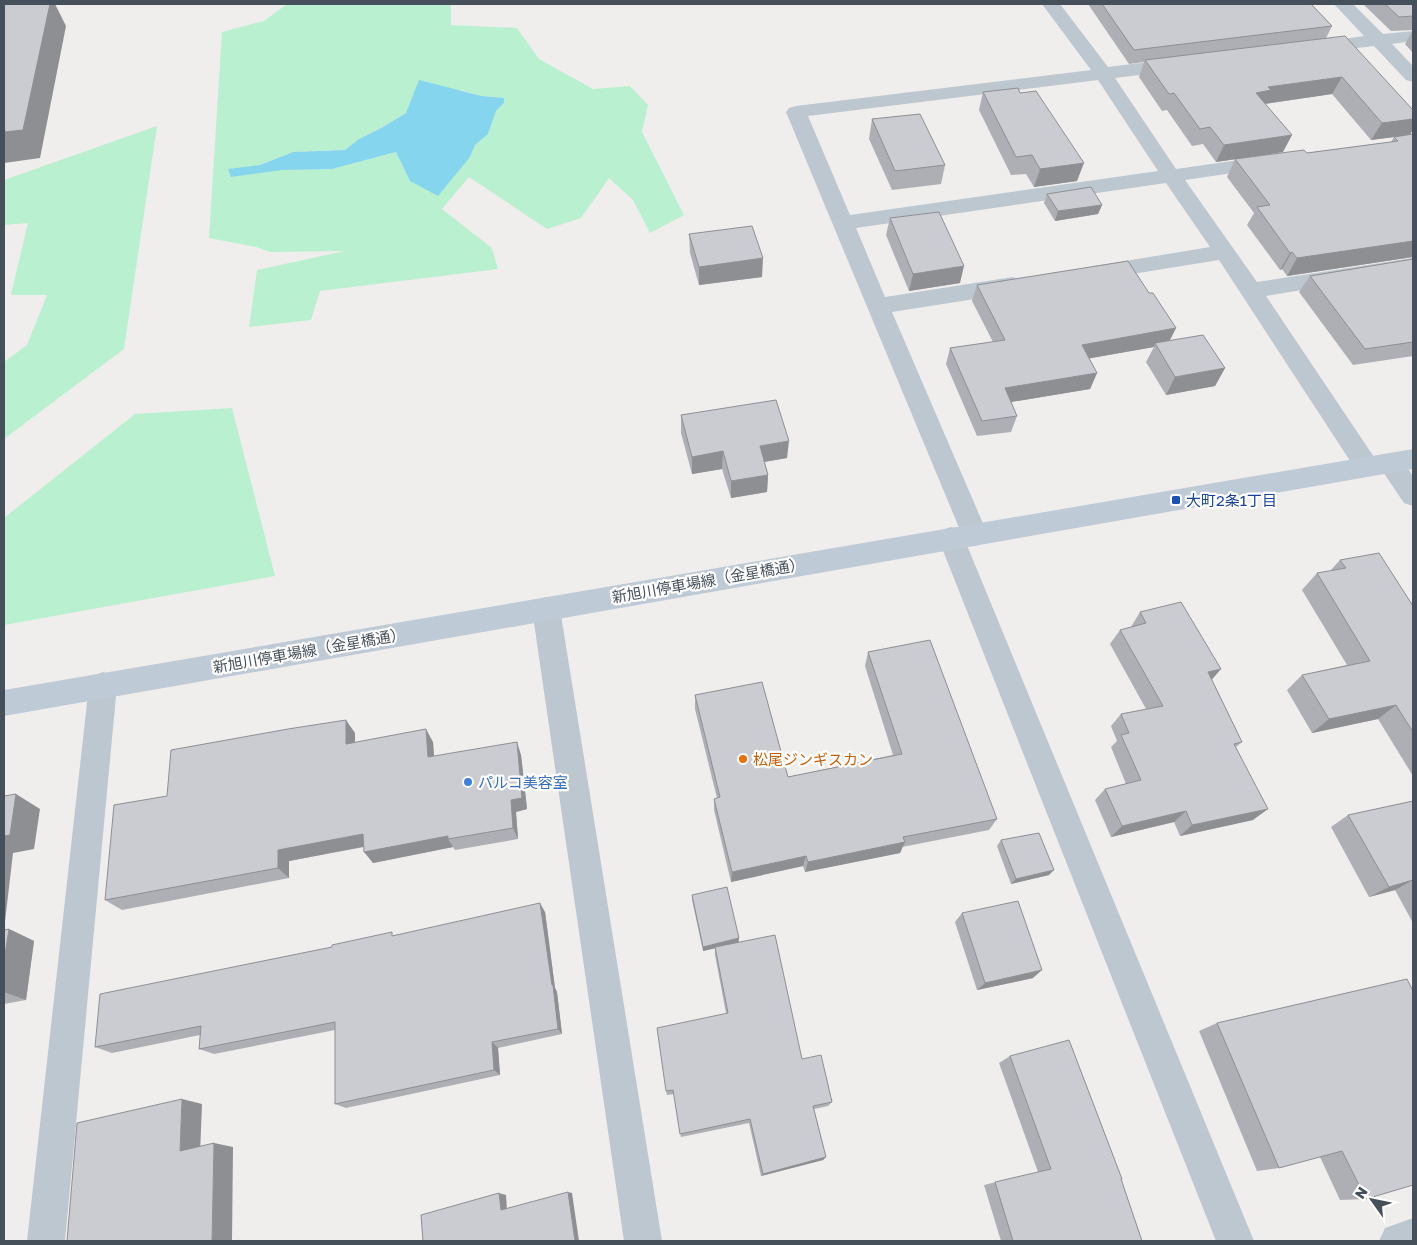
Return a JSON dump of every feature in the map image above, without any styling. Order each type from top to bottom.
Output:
[{"type":"main road","name":"新旭川停車場線（金星橋通）","points":[[4,703],[1390,463]]},
{"type":"street","points":[[1051,4],[1103,73],[1170,176],[1251,291],[1390,463],[1413,496]]},
{"type":"street","points":[[1343,4],[1413,76]]},
{"type":"street","points":[[1300,50],[1413,36]]},
{"type":"street","points":[[1201,62],[796,112],[878,306],[963,536],[1235,1241]]},
{"type":"street","points":[[843,223],[1287,159]]},
{"type":"street","points":[[1071,276],[1225,252]]},
{"type":"street","points":[[1251,291],[1413,264]]},
{"type":"street","points":[[878,306],[1032,282]]},
{"type":"street","points":[[546,609],[643,1241]]},
{"type":"street","points":[[46,1241],[103,685]]},
{"type":"street","points":[[1398,1241],[1413,1237]]},
{"type":"green space","points":[[287,4],[451,4],[451,25],[517,28],[539,59],[593,89],[630,86],[648,105],[642,132],[684,215],[650,233],[633,200],[609,178],[581,218],[547,229],[469,177],[442,209],[492,248],[498,269],[320,291],[311,320],[249,327],[257,270],[345,251],[270,252],[256,247],[209,238],[222,32],[264,21]],"holes":[[[461,90],[482,96],[503,98],[504,103],[496,111],[488,134],[475,145],[470,157],[410,181],[396,152],[332,169],[228,170],[260,165],[293,152],[345,150],[359,139],[406,113]]]},
{"type":"green space","points":[[157,126],[124,349],[4,439],[4,362],[27,345],[47,295],[11,295],[28,223],[4,225],[4,180]]},
{"type":"green space","points":[[232,408],[275,576],[4,625],[4,518],[135,414]]},
{"type":"water","points":[[419,80],[482,96],[504,98],[504,103],[496,111],[488,134],[475,145],[470,157],[438,196],[410,181],[396,152],[332,169],[282,170],[231,177],[228,169],[260,165],[293,152],[345,150],[359,139],[406,113]]},
{"type":"building","points":[[4,4],[50,4],[23,130],[4,132]]},
{"type":"building","points":[[1102,4],[1311,4],[1332,26],[1134,50]]},
{"type":"building","points":[[1385,4],[1413,4],[1413,16],[1399,17]]},
{"type":"building","points":[[1345,36],[1413,110],[1413,119],[1382,123],[1342,77],[1268,87],[1271,90],[1256,93],[1292,135],[1224,145],[1210,127],[1200,129],[1174,93],[1169,94],[1145,60]]},
{"type":"building","points":[[1018,88],[1020,93],[1036,91],[1084,163],[1040,169],[1032,155],[1016,157],[983,92]]},
{"type":"building","points":[[920,114],[945,165],[895,171],[872,119]]},
{"type":"building","points":[[1413,134],[1413,241],[1297,258],[1292,252],[1290,253],[1257,207],[1270,205],[1235,159],[1304,150],[1307,153],[1398,141],[1394,137]]},
{"type":"building","points":[[1091,187],[1102,205],[1058,211],[1047,194]]},
{"type":"building","points":[[939,212],[964,266],[913,274],[890,218]]},
{"type":"building","points":[[752,226],[763,258],[699,267],[689,234]]},
{"type":"building","points":[[1413,259],[1413,342],[1365,349],[1310,276]]},
{"type":"building","points":[[1128,261],[1149,293],[1153,293],[1176,328],[1082,345],[1097,373],[1005,388],[1017,416],[982,421],[950,348],[1005,340],[977,285]]},
{"type":"building","points":[[1203,335],[1225,368],[1175,377],[1155,343]]},
{"type":"building","points":[[776,400],[789,441],[760,446],[768,475],[731,481],[723,451],[692,457],[681,415]]},
{"type":"building","points":[[1379,553],[1413,606],[1413,732],[1396,705],[1329,719],[1302,675],[1370,661],[1317,573],[1346,568],[1340,560]]},
{"type":"building","points":[[1181,602],[1221,669],[1208,672],[1242,742],[1234,744],[1268,809],[1192,825],[1186,811],[1122,826],[1105,789],[1141,780],[1121,735],[1129,733],[1121,714],[1163,706],[1120,630],[1146,623],[1140,612]]},
{"type":"building","points":[[930,640],[997,819],[903,837],[905,842],[808,862],[806,856],[732,872],[714,799],[720,797],[695,695],[762,682],[788,777],[902,754],[868,652]]},
{"type":"building","points":[[346,720],[346,744],[426,729],[428,757],[517,742],[522,798],[511,800],[513,828],[448,839],[448,836],[364,852],[363,834],[278,850],[278,868],[105,900],[114,805],[167,796],[171,750]]},
{"type":"building","points":[[16,794],[10,835],[4,836],[4,796]]},
{"type":"building","points":[[1413,801],[1413,880],[1389,887],[1348,815]]},
{"type":"building","points":[[1039,833],[1054,870],[1016,879],[1001,840]]},
{"type":"building","points":[[727,887],[739,938],[703,947],[692,895]]},
{"type":"building","points":[[1018,901],[1042,970],[985,983],[962,913]]},
{"type":"building","points":[[540,903],[558,1029],[492,1042],[494,1070],[335,1104],[335,1022],[199,1049],[201,1026],[95,1047],[100,994],[332,947],[332,945],[392,932],[392,936]]},
{"type":"building","points":[[9,929],[4,961],[4,930]]},
{"type":"building","points":[[775,935],[802,1059],[821,1055],[832,1102],[813,1106],[826,1157],[763,1174],[750,1119],[680,1134],[673,1090],[666,1091],[657,1028],[728,1013],[715,947]]},
{"type":"building","points":[[1407,979],[1413,991],[1413,1185],[1366,1199],[1342,1151],[1279,1168],[1217,1023]]},
{"type":"building","points":[[1069,1040],[1122,1179],[1142,1241],[1013,1241],[995,1182],[1051,1169],[1010,1056]]},
{"type":"building","points":[[182,1099],[180,1151],[214,1143],[212,1241],[67,1241],[77,1123]]},
{"type":"building","points":[[568,1192],[575,1241],[423,1241],[421,1215],[499,1193],[501,1210]]},
{"type":"place","name":"大町2条1丁目","points":[[1176,500]]},
{"type":"place","name":"松尾ジンギスカン","points":[[743,759]]},
{"type":"place","name":"パルコ美容室","points":[[468,782]]}]
